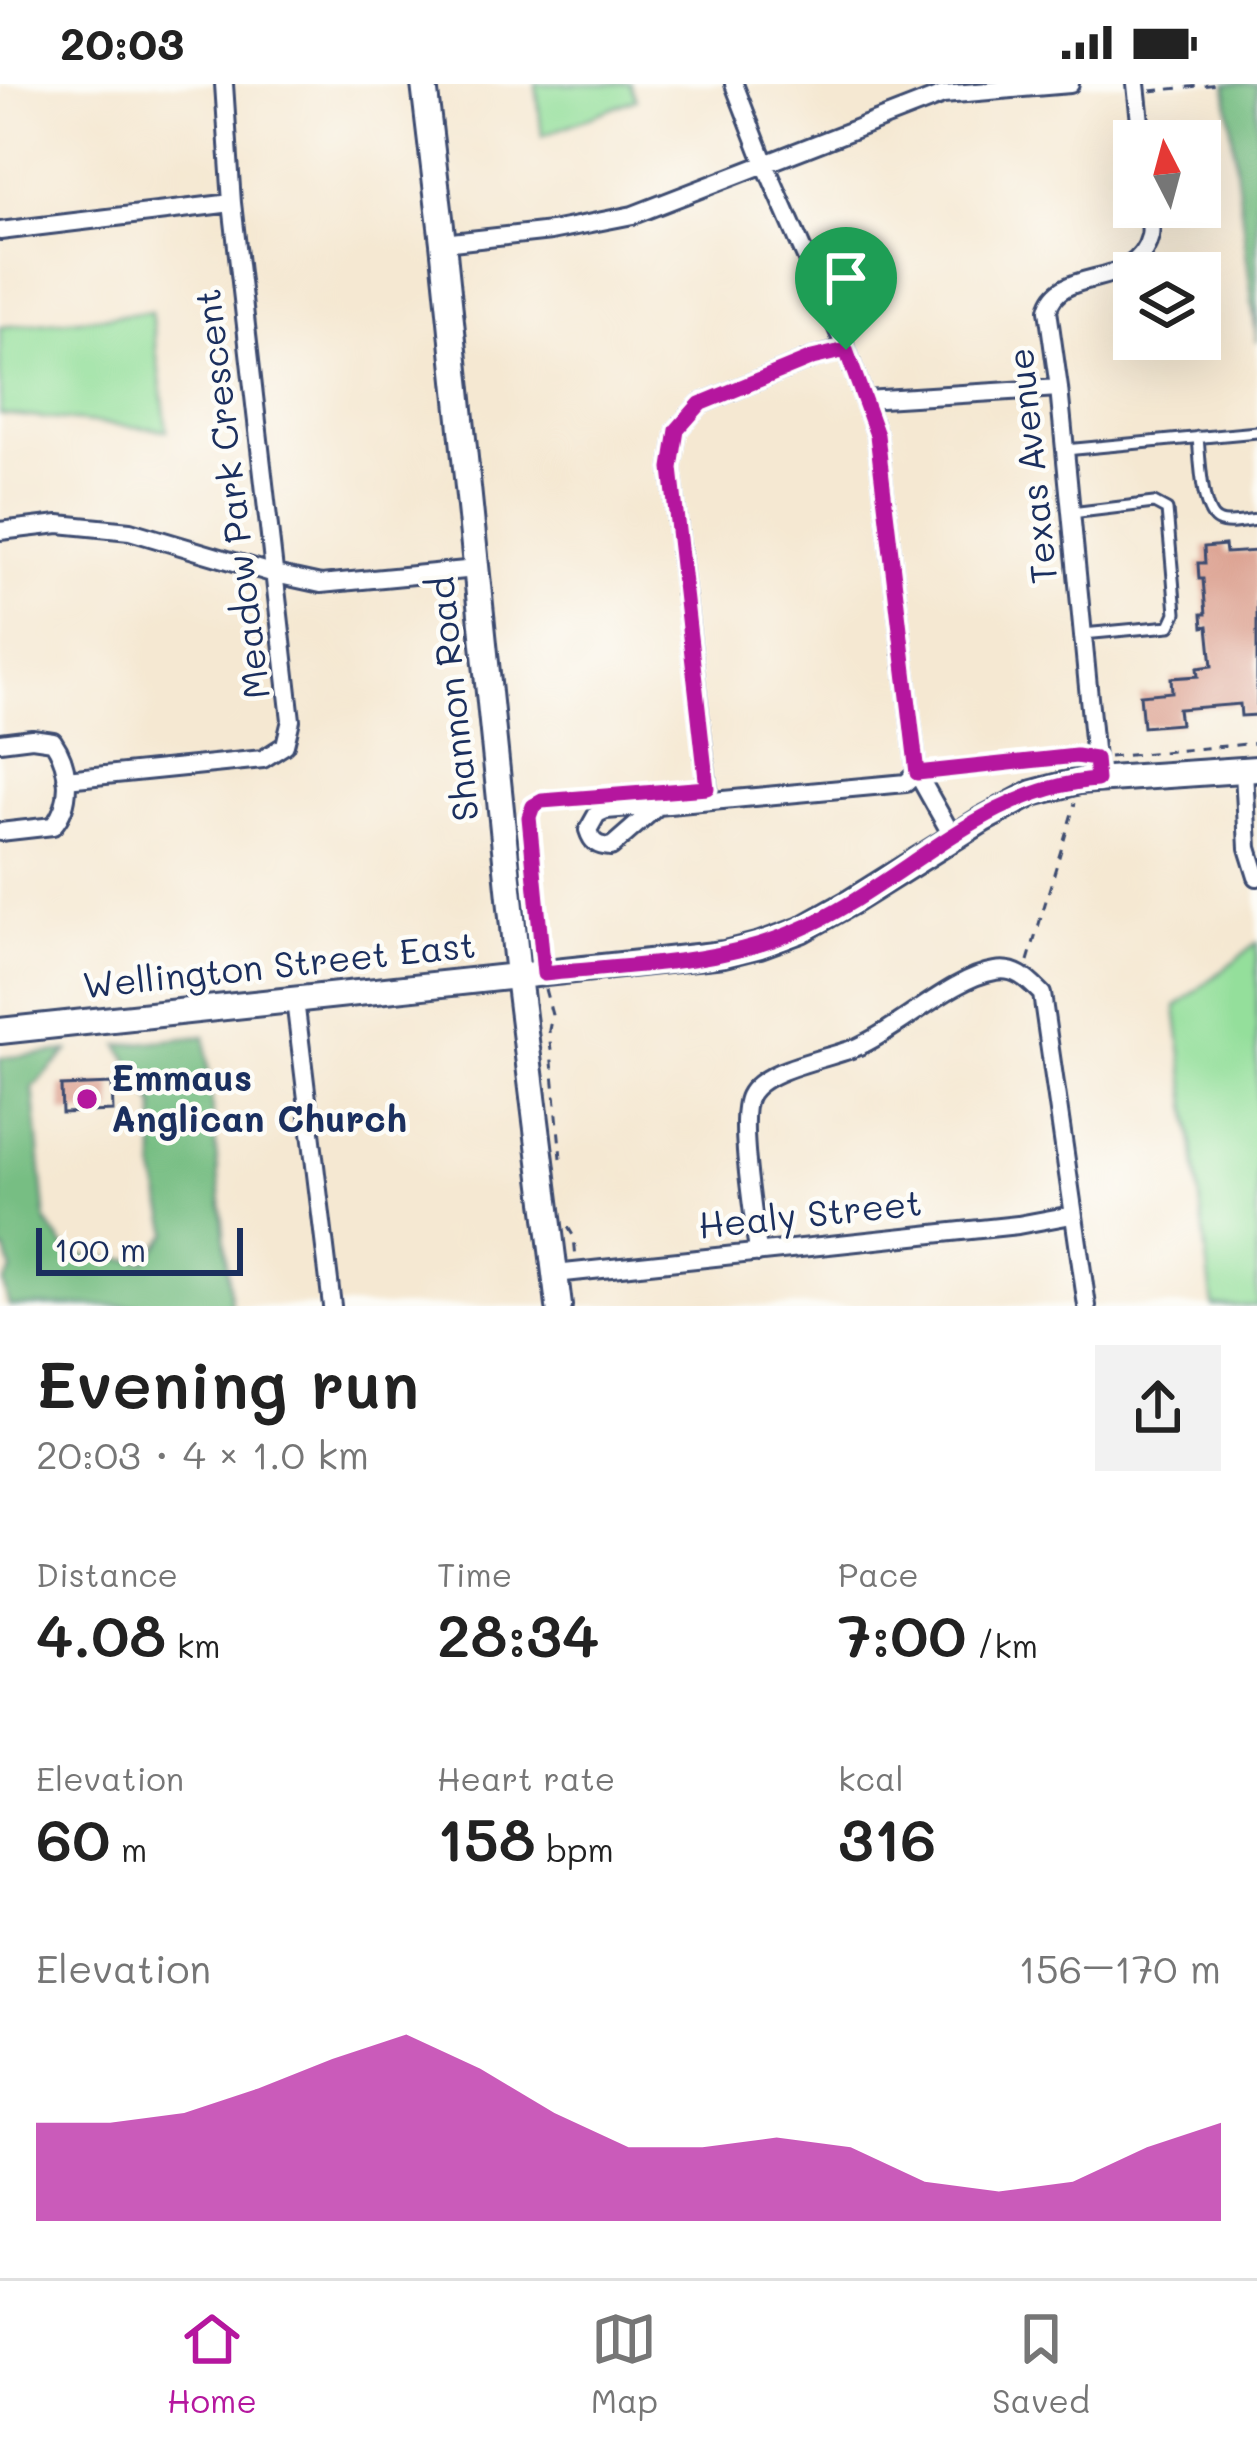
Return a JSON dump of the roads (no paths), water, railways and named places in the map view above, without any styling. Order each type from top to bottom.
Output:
[{"type":"main road","name":"Shannon Road","points":[[424,84],[476,569],[566,1273],[559,1306]]},
{"type":"main road","name":"Wellington Street East","points":[[0,1031],[724,954],[801,929],[953,837],[1033,794],[1077,782],[1096,770],[1250,770]]},
{"type":"street","name":"Meadow Park Crescent","points":[[66,779],[263,759],[285,745],[291,720],[232,203],[224,84]]},
{"type":"street","points":[[734,84],[877,435],[917,773],[953,837]]},
{"type":"street","points":[[443,243],[550,231],[633,215],[943,89],[1070,84]]},
{"type":"street","points":[[1136,88],[1140,120]]},
{"type":"street","points":[[0,231],[232,203]]},
{"type":"street","name":"Texas Avenue","points":[[1096,770],[1048,310],[1059,289],[1114,274],[1138,260],[1150,228]]},
{"type":"street","points":[[709,800],[671,468],[677,430],[700,404],[812,358],[846,350]]},
{"type":"street","points":[[865,400],[1059,388]]},
{"type":"street","points":[[0,531],[59,524],[130,531],[321,584],[476,569]]},
{"type":"street","points":[[0,742],[53,741],[63,755],[66,779],[64,813],[53,826],[0,832]]},
{"type":"street","points":[[1250,770],[1248,848],[1257,878]]},
{"type":"street","points":[[658,806],[906,783],[917,773]]},
{"type":"street","points":[[758,1253],[745,1121],[749,1096],[766,1078],[860,1046],[964,983],[996,970],[1024,974],[1042,994],[1087,1306]]},
{"type":"street","points":[[295,1000],[332,1306]]},
{"type":"street","name":"Healy Street","points":[[566,1273],[1018,1225],[1072,1215]]},
{"type":"lane","points":[[1065,450],[1257,432]]},
{"type":"lane","points":[[1198,437],[1207,510],[1214,520],[1225,524],[1257,520]]},
{"type":"lane","points":[[1071,513],[1154,503],[1167,510],[1169,530],[1176,613],[1170,626],[1083,634]]},
{"type":"place","name":"Emmaus Anglican Church","points":[[87,1099]]}]
